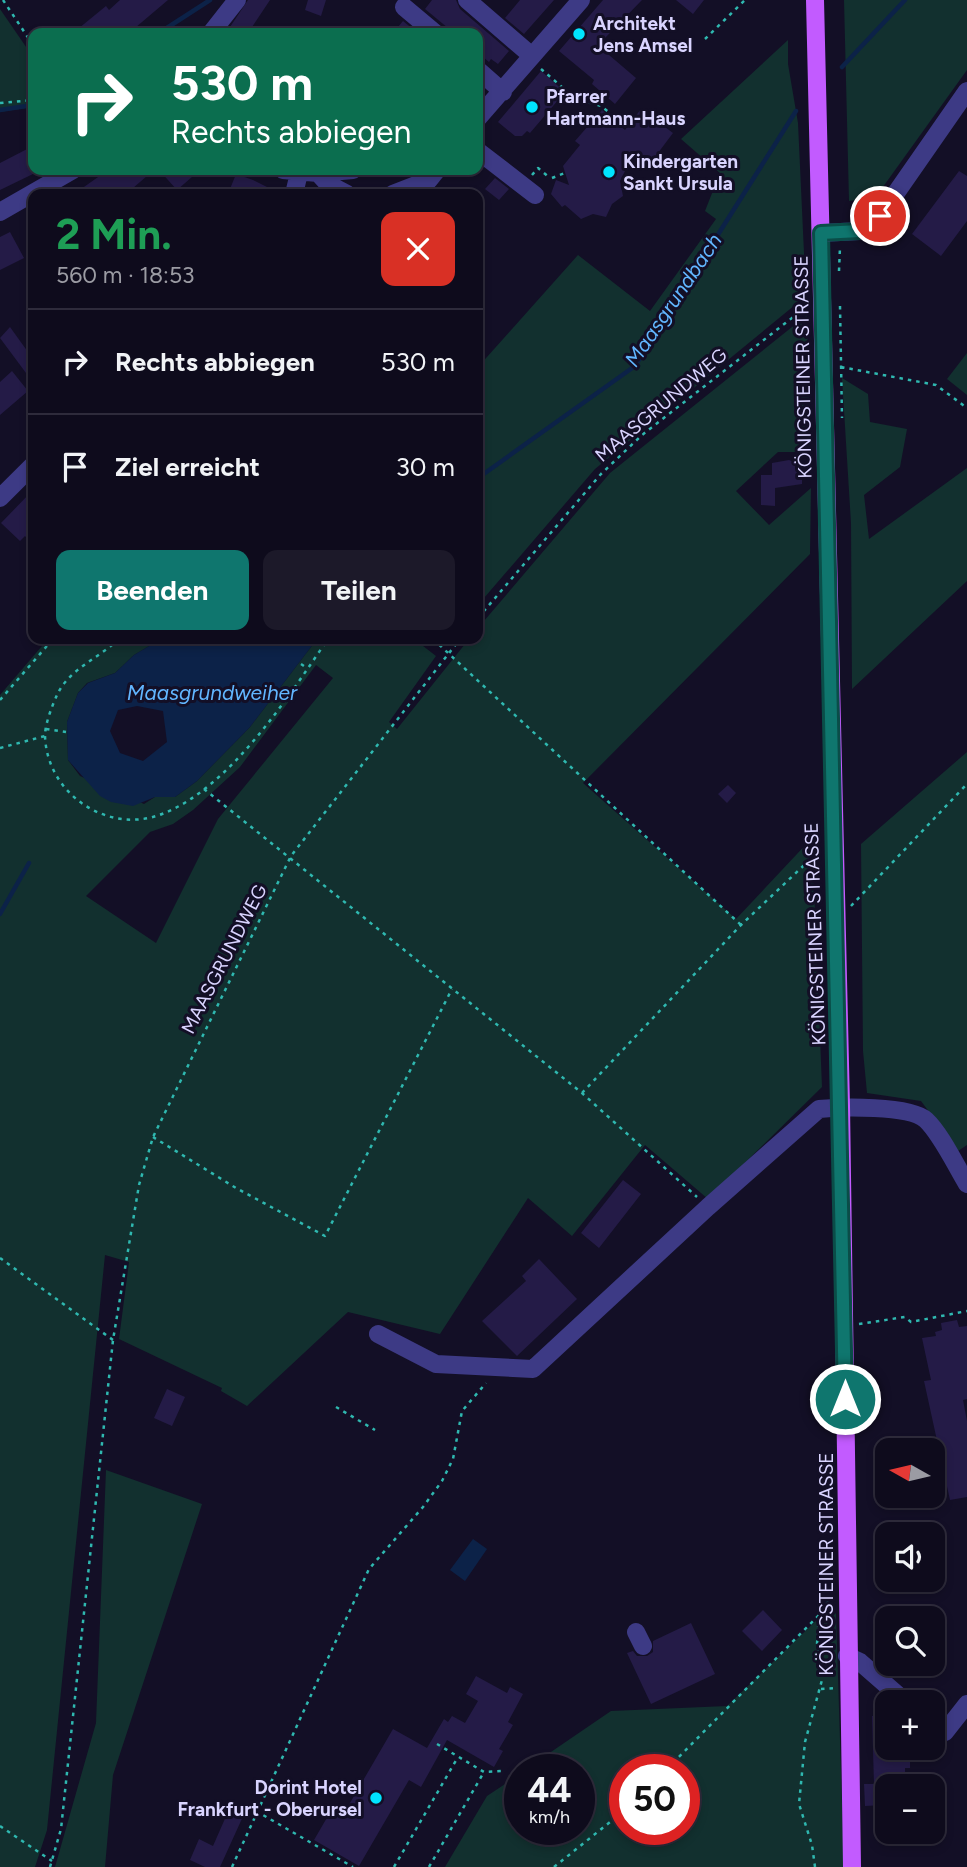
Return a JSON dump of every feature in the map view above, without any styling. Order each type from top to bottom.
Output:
[{"type":"main road","name":"KÖNIGSTEINER STRASSE","points":[[815,0],[845,1326],[841,1592],[847,1656],[852,1867]]},
{"type":"street","points":[[215,28],[237,0]]},
{"type":"street","points":[[467,0],[537,63]]},
{"type":"street","points":[[483,113],[537,63],[579,1]]},
{"type":"street","points":[[404,7],[424,28]]},
{"type":"street","points":[[483,74],[503,92]]},
{"type":"street","points":[[821,233],[860,231],[880,216],[967,91]]},
{"type":"street","points":[[483,154],[535,195]]},
{"type":"street","points":[[39,189],[63,175]]},
{"type":"street","points":[[320,175],[338,189]]},
{"type":"street","points":[[417,189],[433,175]]},
{"type":"street","points":[[0,212],[28,196]]},
{"type":"street","points":[[3,490],[28,469]]},
{"type":"street","points":[[378,1334],[436,1364],[533,1369],[708,1207],[819,1110],[841,1106],[912,1113],[925,1119],[967,1184]]},
{"type":"street","points":[[847,1656],[860,1661],[892,1690]]},
{"type":"street","points":[[945,1732],[967,1704]]},
{"type":"path","points":[[3,0],[28,38]]},
{"type":"path","points":[[705,40],[745,0]]},
{"type":"path","points":[[537,63],[576,99],[601,106],[624,124]]},
{"type":"path","points":[[0,103],[28,100]]},
{"type":"path","points":[[538,168],[550,178]]},
{"type":"path","points":[[535,195],[550,178],[565,173]]},
{"type":"path","name":"MAASGRUNDWEG","points":[[483,612],[601,474],[674,409],[822,295]]},
{"type":"path","points":[[824,367],[842,367],[936,385],[967,408]]},
{"type":"path","points":[[0,700],[49,644]]},
{"type":"path","points":[[113,644],[70,677],[58,694],[45,736],[49,757],[71,794],[96,813],[114,820],[130,822],[164,814],[204,789],[259,733],[324,644]]},
{"type":"path","points":[[439,644],[741,925]]},
{"type":"path","name":"MAASGRUNDWEG","points":[[51,1867],[61,1829],[113,1340],[139,1185],[153,1137],[291,856],[456,644]]},
{"type":"path","points":[[301,664],[307,668]]},
{"type":"path","points":[[46,729],[66,732]]},
{"type":"path","points":[[0,748],[45,736]]},
{"type":"path","points":[[836,925],[967,784]]},
{"type":"path","points":[[204,789],[291,856],[582,1093],[708,1207]]},
{"type":"path","points":[[582,1093],[741,925],[834,840]]},
{"type":"path","points":[[153,1137],[236,1188],[325,1236],[452,988]]},
{"type":"path","points":[[0,1258],[113,1340]]},
{"type":"path","points":[[845,1326],[905,1317],[911,1322],[967,1311]]},
{"type":"path","points":[[232,1867],[369,1569],[424,1507],[442,1481],[453,1459],[462,1411],[502,1367]]},
{"type":"path","points":[[336,1407],[375,1430]]},
{"type":"path","points":[[682,1754],[841,1592]]},
{"type":"path","points":[[815,1867],[812,1845],[799,1804],[805,1742],[825,1670],[817,1644],[819,1615]]},
{"type":"path","points":[[437,1745],[484,1772],[501,1771]]},
{"type":"path","points":[[394,1867],[458,1757]]},
{"type":"path","points":[[429,1867],[484,1772]]},
{"type":"path","points":[[256,1811],[353,1867]]},
{"type":"path","points":[[554,1867],[609,1823]]},
{"type":"path","points":[[0,1826],[52,1861]]},
{"type":"green space","points":[[844,0],[967,0],[967,70],[875,198],[849,201]]},
{"type":"green space","points":[[0,9],[28,50],[28,108],[0,112]]},
{"type":"green space","points":[[788,40],[788,64],[798,123],[806,296],[595,469],[483,599],[483,361],[578,255],[650,311],[716,219],[705,211],[720,173],[681,139]]},
{"type":"green space","points":[[807,315],[810,452],[778,452],[736,491],[769,525],[811,488],[810,554],[583,783],[736,919],[812,838],[822,1087],[708,1199],[645,1145],[572,1236],[528,1198],[440,1334],[348,1312],[247,1406],[221,1391],[222,1388],[119,1339],[129,1262],[105,1255],[47,1830],[35,1867],[0,1867],[0,695],[44,644],[153,644],[134,655],[115,673],[87,683],[78,693],[67,722],[68,760],[80,776],[144,804],[155,797],[175,797],[197,781],[250,727],[313,644],[420,644],[436,656],[389,722],[397,729],[465,644],[483,644],[483,622],[610,473]],"holes":[[[316,665],[333,678],[218,819],[156,943],[86,896],[150,832],[173,824],[193,810],[240,767]]]},
{"type":"green space","points":[[967,353],[967,395],[947,379]]},
{"type":"green space","points":[[842,378],[868,394],[870,422],[907,429],[900,467],[864,495],[869,539],[967,468],[967,581],[852,689],[851,523]]},
{"type":"green space","points":[[967,752],[967,1145],[958,1151],[921,1101],[867,1093],[863,1051],[861,844]]},
{"type":"green space","points":[[106,1470],[202,1504],[113,1775],[105,1867],[55,1867],[96,1723]]},
{"type":"green space","points":[[836,1613],[844,1867],[445,1867],[487,1796],[504,1785],[504,1845],[595,1845],[595,1754],[548,1754],[611,1711],[727,1706],[820,1617],[826,1622]]},
{"type":"water","name":"Maasgrundweiher","points":[[153,644],[313,644],[250,727],[197,781],[175,797],[155,797],[133,806],[111,802],[100,796],[68,760],[67,722],[78,693],[88,683],[115,673],[134,655]],"holes":[[[137,706],[163,711],[167,742],[143,761],[120,753],[110,731],[118,710]]]},
{"type":"water","points":[[473,1539],[487,1549],[465,1581],[450,1570]]},
{"type":"building","points":[[120,0],[168,0],[135,28],[79,28],[106,6],[109,10]]},
{"type":"building","points":[[248,0],[270,0],[251,28],[229,28]]},
{"type":"building","points":[[308,0],[326,0],[321,16],[305,10]]},
{"type":"building","points":[[432,0],[456,0],[460,9],[482,28],[448,28],[425,9]]},
{"type":"building","points":[[520,0],[554,0],[524,34],[505,18]]},
{"type":"building","points":[[603,0],[642,0],[604,39],[608,42],[602,49],[636,78],[615,104],[592,84],[594,80],[559,51]]},
{"type":"building","points":[[676,0],[704,0],[693,14]]},
{"type":"building","points":[[403,21],[412,28],[397,28]]},
{"type":"building","points":[[483,29],[509,51],[498,64],[491,59],[489,62],[483,57]]},
{"type":"building","name":"Pfarrer Hartmann-Haus","points":[[541,71],[565,92],[530,133],[527,131],[522,136],[515,136],[498,122]]},
{"type":"building","points":[[641,109],[673,133],[649,165],[634,153],[620,181],[623,196],[612,204],[606,217],[593,214],[581,219],[565,205],[562,207],[551,194],[556,180],[569,185],[563,166],[580,145],[575,141],[602,110],[625,130]]},
{"type":"building","points":[[28,149],[28,175],[31,175],[0,190],[0,163]]},
{"type":"building","points":[[959,171],[967,176],[967,221],[941,256],[912,234]]},
{"type":"building","points":[[101,175],[148,175],[132,189],[81,189]]},
{"type":"building","points":[[164,175],[194,175],[178,189]]},
{"type":"building","points":[[236,175],[239,175],[271,189],[230,189]]},
{"type":"building","points":[[495,178],[509,189],[499,200],[485,189]]},
{"type":"building","points":[[10,232],[24,258],[0,270],[0,237]]},
{"type":"building","points":[[10,327],[28,352],[26,373],[0,338]]},
{"type":"building","points":[[12,371],[28,391],[0,415],[0,382]]},
{"type":"building","points":[[789,460],[802,465],[802,484],[775,488],[775,506],[761,505],[761,475],[772,475],[772,463]]},
{"type":"building","points":[[28,495],[28,539],[25,536],[20,541],[1,523]]},
{"type":"building","points":[[728,785],[736,793],[727,803],[718,794]]},
{"type":"building","points":[[623,1180],[641,1194],[599,1248],[581,1233]]},
{"type":"building","points":[[539,1259],[577,1299],[517,1356],[482,1321],[526,1281],[522,1276]]},
{"type":"building","points":[[957,1320],[959,1327],[967,1326],[967,1399],[963,1400],[967,1421],[967,1497],[950,1500],[945,1477],[945,1438],[936,1438],[924,1381],[931,1380],[922,1338],[936,1336],[935,1332],[942,1330],[941,1323]]},
{"type":"building","points":[[167,1389],[185,1397],[172,1426],[154,1418]]},
{"type":"building","points":[[763,1610],[782,1630],[762,1651],[742,1631]]},
{"type":"building","points":[[691,1623],[715,1674],[651,1704],[627,1653],[633,1651],[637,1656],[647,1656],[653,1652],[653,1641]]},
{"type":"building","name":"Dorint Hotel Frankfurt - Oberursel","points":[[476,1676],[507,1693],[510,1687],[523,1694],[508,1722],[513,1725],[499,1749],[503,1751],[494,1767],[447,1740],[421,1787],[409,1780],[359,1866],[314,1840],[332,1809],[343,1815],[393,1729],[427,1748],[444,1719],[448,1722],[452,1716],[465,1723],[478,1701],[466,1694]]},
{"type":"building","points":[[872,1716],[875,1716],[875,1760],[910,1760],[910,1768],[905,1768],[905,1774],[875,1774],[875,1805],[865,1806],[864,1784],[874,1784]]},
{"type":"building","points":[[231,1805],[245,1812],[220,1867],[205,1867],[190,1860],[199,1839],[213,1846]]},
{"type":"waterway","points":[[167,28],[210,0]]},
{"type":"waterway","name":"Maasgrundbach","points":[[842,67],[905,0]]},
{"type":"waterway","points":[[0,110],[28,106]]},
{"type":"waterway","name":"Maasgrundbach","points":[[483,474],[635,366],[796,111]]},
{"type":"waterway","name":"Maasgrundbach","points":[[0,914],[29,863]]},
{"type":"place","name":"Architekt Jens Amsel","points":[[579,34]]},
{"type":"place","name":"Pfarrer Hartmann-Haus","points":[[532,107]]},
{"type":"place","name":"Kindergarten Sankt Ursula","points":[[609,172]]},
{"type":"place","name":"Dorint Hotel Frankfurt - Oberursel","points":[[376,1798]]},
{"type":"route","points":[[845,1399],[821,233],[860,231],[880,216]]}]
